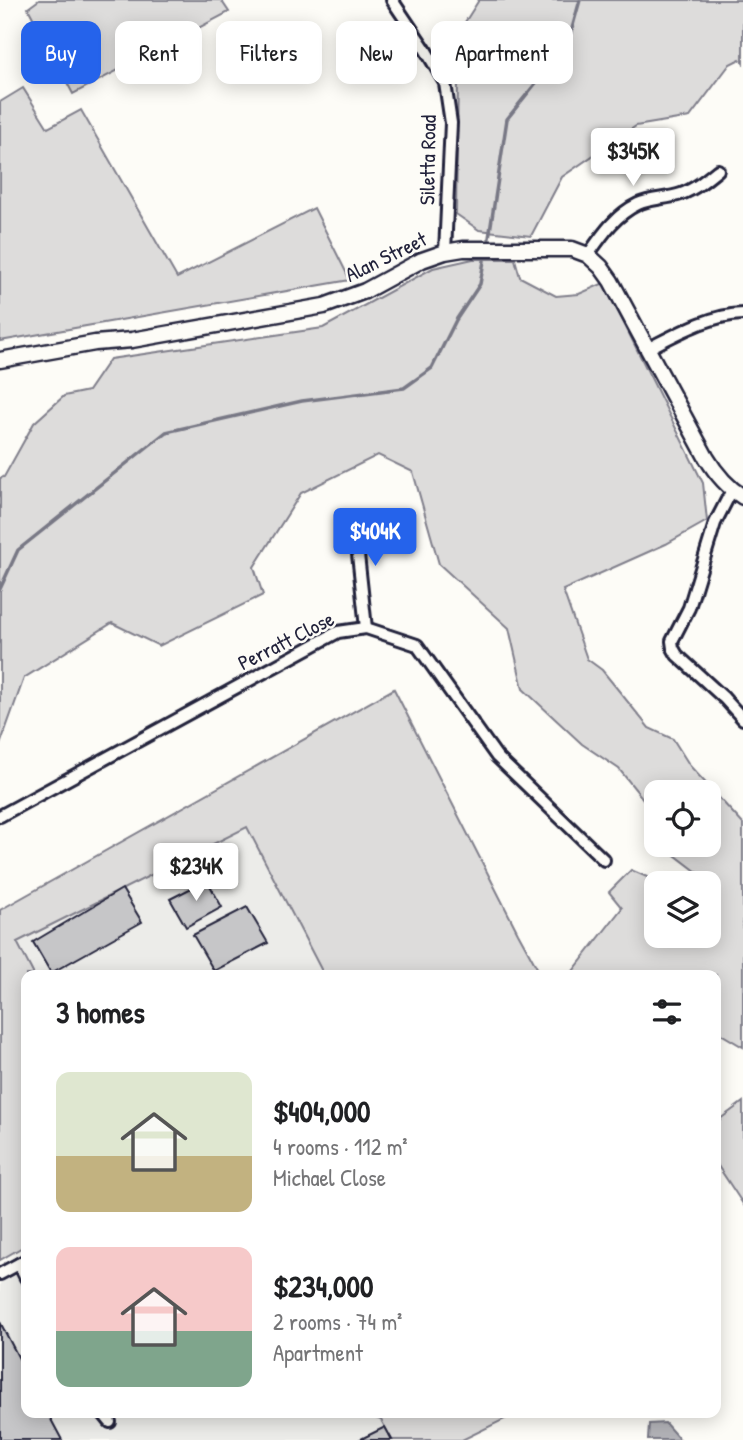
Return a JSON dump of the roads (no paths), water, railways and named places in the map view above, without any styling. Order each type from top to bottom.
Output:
[{"type":"street","name":"Siletta Road","points":[[392,0],[445,83],[451,123],[445,251]]},
{"type":"street","points":[[718,170],[681,194],[640,202],[625,211],[612,223],[588,255],[611,281],[706,457],[737,494],[715,523],[689,607],[672,641],[677,655],[743,719]]},
{"type":"street","name":"Alan Street","points":[[0,360],[324,306],[365,291],[422,260],[445,251],[463,248],[572,250],[588,255]]},
{"type":"street","points":[[647,349],[695,325],[728,315],[743,314]]},
{"type":"street","points":[[347,519],[356,536],[366,628]]},
{"type":"street","name":"Perratt Close","points":[[0,816],[338,632],[366,628],[417,645],[497,757],[604,860]]},
{"type":"street","points":[[0,1274],[21,1263]]},
{"type":"street","points":[[107,1418],[110,1422]]},
{"type":"waterway","points":[[489,238],[507,119],[568,43],[580,0]]},
{"type":"waterway","points":[[0,589],[18,550],[166,432],[302,401],[404,388],[432,368],[456,320],[480,284],[484,261]]}]
